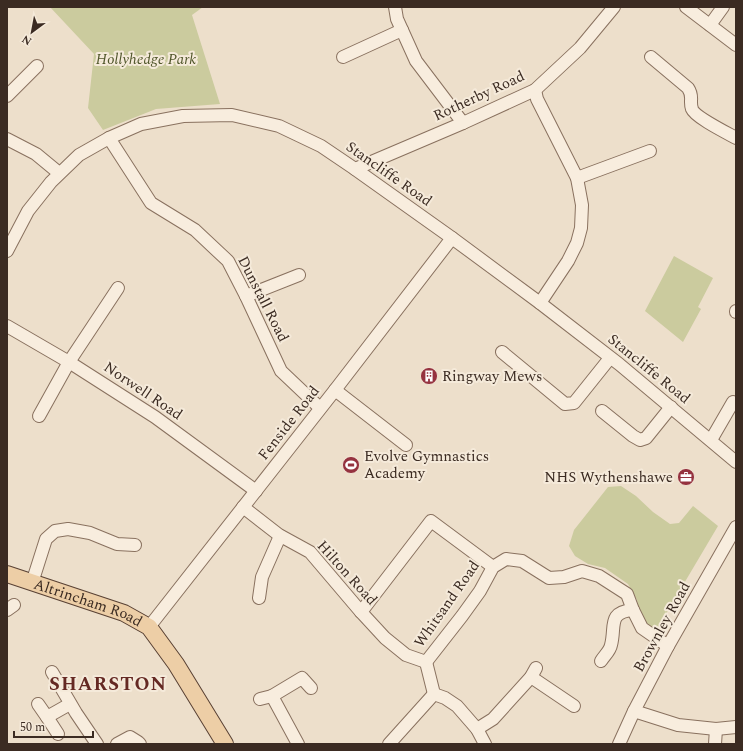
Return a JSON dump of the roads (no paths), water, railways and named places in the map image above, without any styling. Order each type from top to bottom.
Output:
[{"type":"main road","name":"Altrincham Road","points":[[7,574],[124,613],[149,627],[176,664],[225,744]]},
{"type":"street","points":[[395,7],[397,19],[416,61],[463,123]]},
{"type":"street","name":"Rotherby Road","points":[[355,169],[463,123],[535,90],[580,48],[614,7]]},
{"type":"street","points":[[686,7],[736,45]]},
{"type":"street","points":[[710,25],[723,7]]},
{"type":"street","points":[[343,57],[402,30]]},
{"type":"street","points":[[650,58],[688,88],[692,93],[692,110],[696,114],[736,138]]},
{"type":"street","points":[[7,96],[37,66]]},
{"type":"street","points":[[535,90],[576,178],[582,205],[581,228],[577,243],[540,304]]},
{"type":"street","name":"Stancliffe Road","points":[[7,251],[28,211],[50,182],[79,155],[109,138],[141,124],[183,116],[232,115],[279,126],[321,146],[452,238],[610,358],[736,462]]},
{"type":"street","name":"Dunstall Road","points":[[109,138],[152,203],[196,230],[228,261],[281,372],[320,408]]},
{"type":"street","points":[[7,139],[36,154],[59,173]]},
{"type":"street","points":[[576,178],[650,151]]},
{"type":"street","name":"Fenside Road","points":[[149,627],[452,238]]},
{"type":"street","points":[[246,296],[299,275]]},
{"type":"street","points":[[39,416],[69,362],[118,288]]},
{"type":"street","name":"Norwell Road","points":[[7,326],[69,362],[155,417],[256,491]]},
{"type":"street","points":[[502,352],[565,404],[574,403],[610,358]]},
{"type":"street","points":[[335,390],[406,445]]},
{"type":"street","points":[[711,440],[733,402]]},
{"type":"street","points":[[602,411],[640,440],[646,438],[671,407]]},
{"type":"street","name":"Hilton Road","points":[[242,507],[280,536],[310,552],[385,638],[406,655],[426,662]]},
{"type":"street","points":[[361,612],[431,522],[493,567]]},
{"type":"street","name":"Brownley Road","points":[[619,744],[634,711],[668,646],[736,527]]},
{"type":"street","points":[[32,583],[46,539],[55,531],[68,529],[90,533],[117,544],[135,545]]},
{"type":"street","points":[[259,598],[262,577],[280,536]]},
{"type":"street","name":"Whitsand Road","points":[[426,662],[480,592],[493,567],[506,559],[522,561],[549,578],[564,577],[582,571],[599,576],[628,594],[633,610],[642,628],[668,646]]},
{"type":"street","points":[[600,661],[611,647],[616,617],[620,612],[633,610]]},
{"type":"street","points":[[426,662],[434,694]]},
{"type":"street","points":[[52,672],[70,704],[97,744]]},
{"type":"street","points":[[477,729],[493,719],[533,673],[574,706]]},
{"type":"street","points":[[298,744],[266,698],[304,676],[311,688]]},
{"type":"street","points":[[434,694],[445,698],[457,706],[477,729],[484,744]]},
{"type":"street","points":[[389,744],[434,694]]},
{"type":"street","points":[[38,704],[58,734]]},
{"type":"street","points":[[47,717],[70,704]]},
{"type":"street","points":[[634,711],[678,725],[716,729],[736,727]]},
{"type":"street","points":[[715,744],[716,729]]},
{"type":"street","points":[[117,744],[130,737],[140,744]]},
{"type":"place","name":"Ringway Mews","points":[[429,376]]},
{"type":"place","name":"Evolve Gymnastics Academy","points":[[351,465]]},
{"type":"place","name":"NHS Wythenshawe","points":[[686,477]]},
{"type":"district","name":"SHARSTON","points":[[108,684]]},
{"type":"park label","name":"Hollyhedge Park","points":[[146,59]]}]
